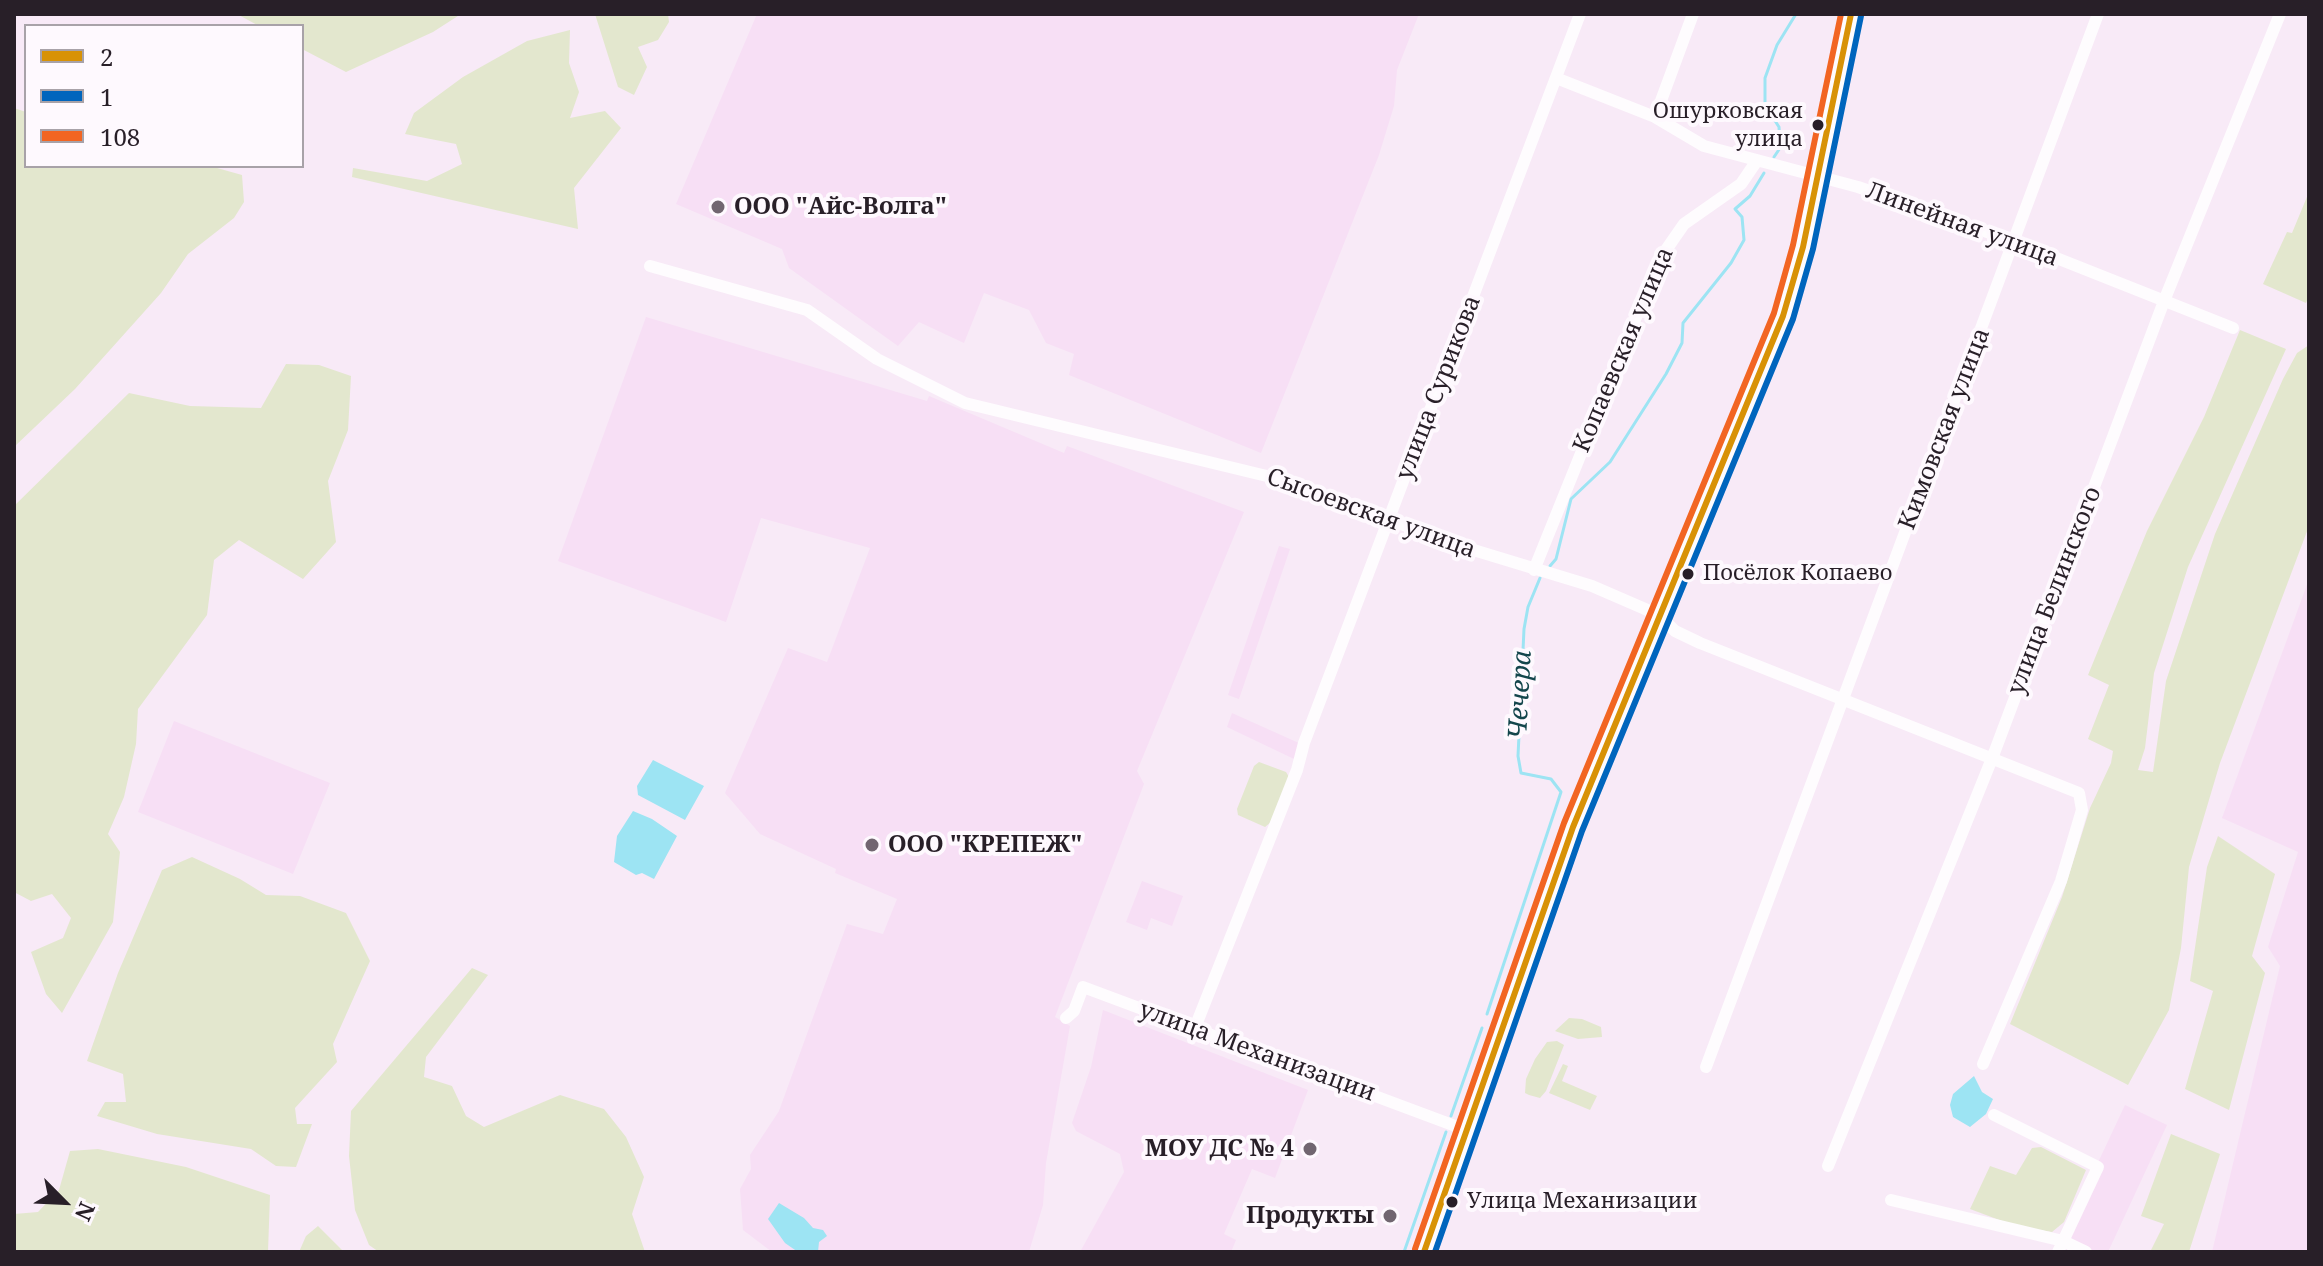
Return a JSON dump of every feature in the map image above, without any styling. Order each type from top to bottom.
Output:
[{"type":"street","name":"улица Сурикова","points":[[1194,1030],[1297,770],[1304,743],[1580,14]]},
{"type":"street","points":[[1655,117],[1693,14]]},
{"type":"street","points":[[1424,1252],[1573,827],[1783,316],[1851,14]]},
{"type":"street","name":"Кимовская улица","points":[[1706,1067],[1842,698],[2016,242],[2098,14]]},
{"type":"street","name":"улица Белинского","points":[[1828,1166],[1993,756],[2164,301],[2280,14]]},
{"type":"street","name":"Линейная улица","points":[[1556,78],[1655,117],[1704,146],[1816,176],[2016,242],[2233,328]]},
{"type":"street","name":"Копаевская улица","points":[[1534,570],[1659,260],[1684,224],[1741,184],[1756,162]]},
{"type":"street","name":"Сысоевская улица","points":[[650,266],[807,310],[824,318],[877,359],[965,403],[1262,474],[1534,570],[1592,586],[1659,615],[1675,631],[1700,643],[2074,790],[2082,798],[2082,810],[2061,881],[1983,1064]]},
{"type":"street","name":"улица Механизации","points":[[1066,1018],[1074,1011],[1083,987],[1466,1130]]},
{"type":"street","points":[[1994,1115],[2098,1167],[2060,1247]]},
{"type":"street","points":[[1891,1200],[2086,1252]]},
{"type":"shaded area","points":[[757,14],[1419,14],[1397,70],[1394,106],[1379,155],[1261,453],[1069,375],[1074,354],[1046,343],[1029,310],[984,293],[964,343],[919,322],[898,346],[789,268],[782,249],[676,204]]},
{"type":"shaded area","points":[[646,317],[927,401],[929,396],[1064,453],[1067,446],[1244,512],[1137,771],[1144,784],[1055,1017],[1070,1026],[1046,1163],[1043,1205],[1029,1252],[772,1252],[743,1230],[740,1189],[751,1169],[750,1155],[779,1111],[847,924],[883,934],[897,899],[835,873],[836,869],[760,834],[725,793],[788,648],[827,662],[870,548],[761,518],[726,622],[558,561]]},
{"type":"shaded area","points":[[1279,546],[1290,549],[1239,699],[1228,695]]},
{"type":"shaded area","points":[[2309,579],[2309,1252],[2212,1252],[2280,966],[2268,947],[2298,852],[2222,818]]},
{"type":"shaded area","points":[[1232,713],[1301,744],[1294,759],[1227,727]]},
{"type":"shaded area","points":[[174,721],[330,783],[293,874],[138,812]]},
{"type":"shaded area","points":[[1142,881],[1183,896],[1172,926],[1151,918],[1147,930],[1126,922]]},
{"type":"shaded area","points":[[1103,1010],[1308,1090],[1275,1178],[1252,1169],[1224,1234],[1236,1240],[1231,1252],[1080,1252],[1124,1172],[1120,1154],[1076,1131],[1072,1123],[1091,1067]]},
{"type":"shaded area","points":[[2125,1105],[2167,1125],[2108,1252],[2056,1252]]},
{"type":"green space","points":[[237,14],[461,14],[433,32],[346,72],[304,50],[304,24],[255,24]]},
{"type":"green space","points":[[595,14],[668,14],[669,22],[658,40],[638,47],[647,67],[634,95],[618,87]]},
{"type":"green space","points":[[570,30],[569,63],[579,92],[570,118],[605,111],[621,128],[574,188],[578,229],[352,177],[353,168],[427,181],[462,164],[456,144],[405,134],[414,113],[463,77],[527,41]]},
{"type":"green space","points":[[14,108],[24,111],[24,168],[217,168],[242,175],[244,202],[234,218],[188,254],[161,293],[75,389],[14,447]]},
{"type":"green space","points":[[2309,192],[2309,296],[2306,303],[2263,284],[2287,232],[2292,233]]},
{"type":"green space","points":[[2240,330],[2286,349],[2188,567],[2154,673],[2145,748],[2138,770],[2153,772],[2166,681],[2215,534],[2283,379],[2297,353],[2309,345],[2309,526],[2220,763],[2189,867],[2181,948],[2169,1010],[2128,1085],[2010,1024],[2062,897],[2090,808],[2111,763],[2113,751],[2088,739],[2109,685],[2088,675],[2147,531],[2204,417]]},
{"type":"green space","points":[[286,364],[319,365],[351,376],[348,430],[328,481],[336,542],[303,579],[239,540],[214,560],[207,615],[138,709],[136,744],[124,797],[108,834],[120,852],[113,922],[62,1013],[46,994],[31,952],[63,938],[71,918],[52,894],[31,901],[14,892],[14,506],[129,393],[190,406],[261,408]]},
{"type":"green space","points":[[1259,762],[1286,772],[1289,777],[1271,822],[1265,827],[1238,815],[1237,809],[1254,766]]},
{"type":"green space","points":[[2218,836],[2275,874],[2252,956],[2265,973],[2229,1110],[2185,1089],[2213,991],[2190,981],[2207,867]]},
{"type":"green space","points":[[192,857],[266,895],[300,896],[346,913],[370,961],[333,1044],[337,1062],[295,1108],[297,1124],[312,1124],[296,1167],[276,1166],[251,1149],[157,1134],[97,1116],[105,1102],[126,1102],[123,1074],[87,1061],[118,973],[162,870]]},
{"type":"green space","points":[[472,968],[488,975],[426,1057],[424,1077],[452,1086],[466,1116],[484,1127],[560,1095],[604,1109],[626,1137],[644,1177],[632,1214],[645,1252],[379,1252],[369,1245],[355,1210],[349,1156],[351,1111]]},
{"type":"green space","points":[[1569,1018],[1582,1019],[1601,1027],[1602,1037],[1578,1039],[1555,1031]]},
{"type":"green space","points":[[1557,1041],[1564,1045],[1546,1091],[1540,1098],[1525,1093],[1526,1079],[1535,1059],[1547,1042]]},
{"type":"green space","points":[[1563,1064],[1568,1066],[1562,1081],[1597,1096],[1590,1110],[1549,1093]]},
{"type":"green space","points":[[2171,1134],[2220,1154],[2189,1252],[2150,1252],[2164,1224],[2141,1216]]},
{"type":"green space","points":[[2041,1147],[2086,1170],[2064,1222],[2052,1232],[2018,1227],[1970,1209],[1990,1166],[2016,1175],[2032,1148]]},
{"type":"green space","points":[[98,1149],[186,1167],[270,1195],[268,1252],[14,1252],[14,1214],[38,1212],[59,1190],[70,1151]]},
{"type":"green space","points":[[318,1226],[344,1252],[299,1252],[306,1236]]},
{"type":"water","points":[[653,760],[704,786],[685,820],[638,795],[637,786]]},
{"type":"water","points":[[633,811],[652,819],[677,836],[654,879],[642,873],[636,875],[614,862],[617,836]]},
{"type":"water","points":[[1974,1076],[1982,1092],[1993,1099],[1986,1114],[1970,1127],[1953,1117],[1950,1105],[1953,1094]]},
{"type":"water","points":[[779,1203],[804,1218],[813,1228],[823,1230],[827,1236],[819,1242],[818,1252],[798,1252],[785,1243],[768,1219]]},
{"type":"waterway","name":"Чечера","points":[[1774,157],[1780,148],[1779,127],[1765,105],[1765,78],[1777,45],[1796,14]]},
{"type":"waterway","name":"Чечера","points":[[1550,566],[1556,559],[1571,499],[1610,462],[1666,374],[1682,343],[1683,323],[1731,263],[1744,240],[1742,217],[1735,209],[1750,196],[1764,173]]},
{"type":"waterway","name":"Чечера","points":[[1487,1014],[1561,792],[1551,779],[1521,773],[1518,756],[1524,629],[1528,607],[1540,578]]},
{"type":"waterway","name":"Чечера","points":[[1451,1116],[1482,1028]]},
{"type":"waterway","name":"Чечера","points":[[1404,1252],[1446,1132]]},
{"type":"transit line","name":"108","points":[[1415,1249],[1564,823],[1774,313],[1793,245],[1841,14]]},
{"type":"transit line","name":"2","points":[[1424,1252],[1573,827],[1783,316],[1803,247],[1851,14]]},
{"type":"transit line","name":"1","points":[[1435,1252],[1582,831],[1793,319],[1813,249],[1861,16]]},
{"type":"place","name":"Ошурковская улица","points":[[1818,125]]},
{"type":"place","name":"ООО \"Айс-Волга\"","points":[[718,207]]},
{"type":"place","name":"Посёлок Копаево","points":[[1688,574]]},
{"type":"place","name":"ООО \"КРЕПЕЖ\"","points":[[872,845]]},
{"type":"place","name":"МОУ ДС № 4","points":[[1310,1149]]},
{"type":"place","name":"Улица Механизации","points":[[1452,1202]]},
{"type":"place","name":"Продукты","points":[[1390,1216]]}]
